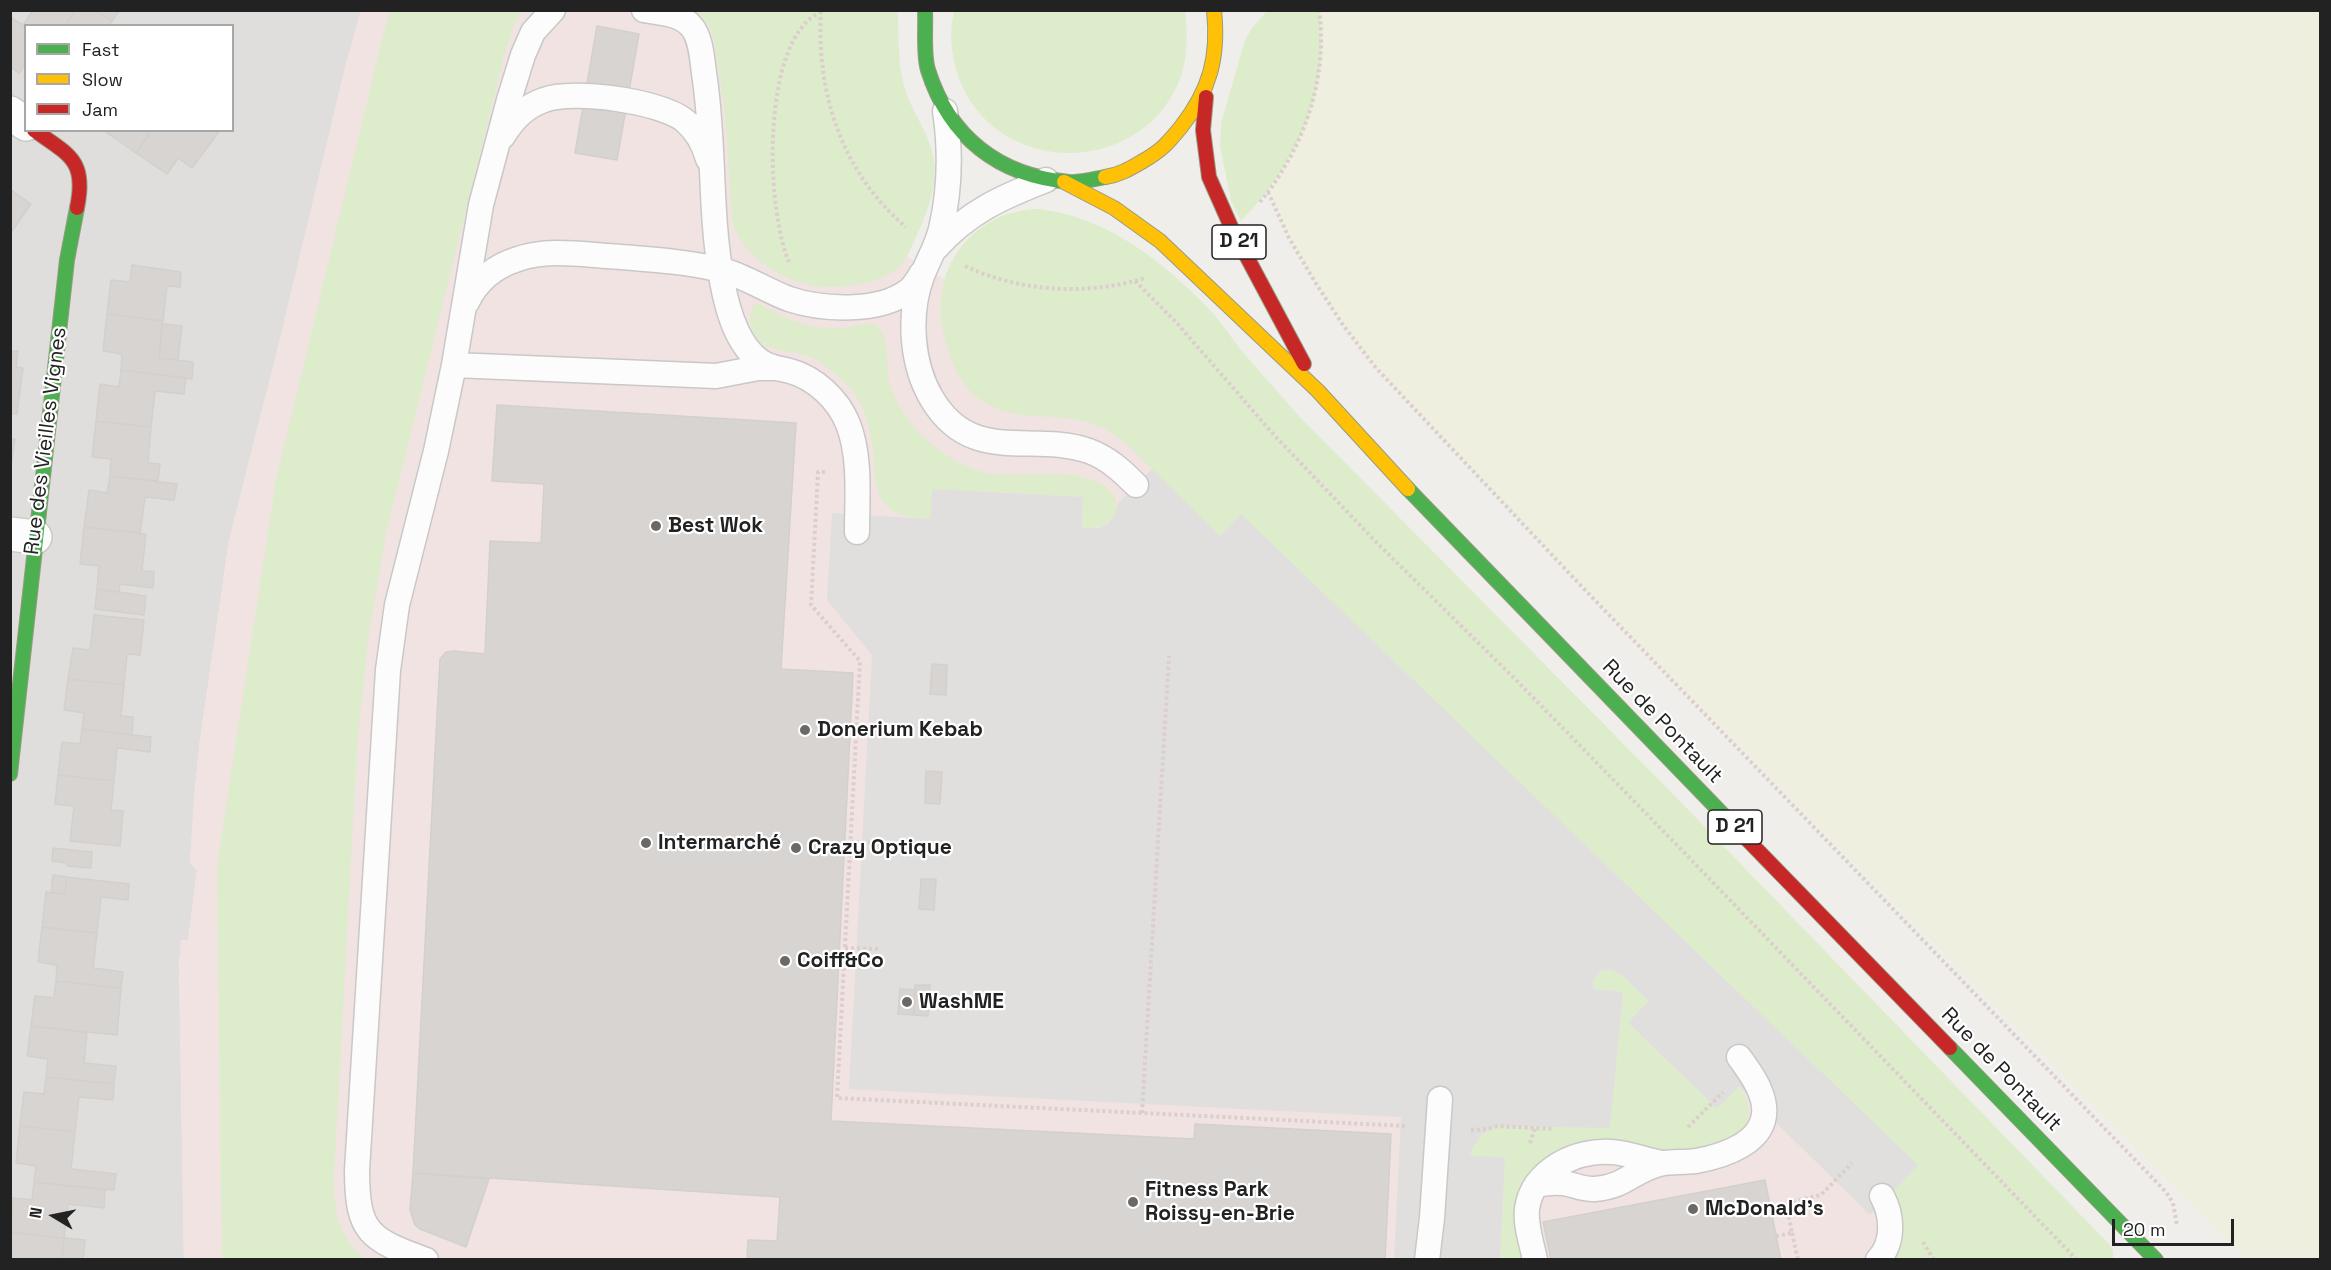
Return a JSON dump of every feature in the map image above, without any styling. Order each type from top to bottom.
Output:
[{"type":"main road","points":[[922,15],[927,69],[954,126],[980,152],[1011,170],[1055,181],[1083,181],[1111,176],[1138,165],[1154,156],[1182,130],[1193,115],[1209,81],[1216,44],[1214,10]]},
{"type":"main road","name":"Rue de Pontault","points":[[1209,81],[1203,130],[1209,177],[1232,229],[1318,391]]},
{"type":"main road","name":"Rue des Vieilles Vignes","points":[[10,774],[23,536],[67,260],[81,189],[78,167],[68,155],[37,132]]},
{"type":"main road","name":"Rue de Pontault","points":[[1055,181],[1096,197],[1148,231],[1184,261],[1318,391],[1444,528],[2156,1260]]},
{"type":"street","points":[[10,113],[24,123]]},
{"type":"lane","points":[[426,1260],[385,1243],[368,1229],[358,1206],[357,1170],[388,670],[397,605],[436,451],[454,365],[482,205],[525,49],[533,32],[553,10]]},
{"type":"lane","points":[[644,10],[682,19],[695,32],[709,101],[716,243],[728,307],[741,339],[758,360],[775,368],[802,375],[815,383],[832,399],[845,418],[855,452],[857,532]]},
{"type":"lane","points":[[495,154],[501,139],[514,119],[537,103],[566,95],[609,98],[655,107],[685,121],[701,139],[711,168],[713,185]]},
{"type":"lane","points":[[945,111],[949,151],[944,217],[915,304],[915,350],[925,386],[947,420],[967,433],[993,442],[1017,445],[1065,445],[1090,451],[1112,463],[1136,485]]},
{"type":"lane","points":[[462,315],[471,294],[484,278],[511,261],[533,255],[578,254],[650,259],[720,269],[802,303],[847,307],[890,301],[911,289],[931,258],[957,226],[981,208],[1055,181]]},
{"type":"lane","points":[[454,365],[716,376],[758,368],[775,368]]},
{"type":"lane","points":[[1536,1185],[1560,1183],[1585,1189],[1622,1184],[1644,1169],[1662,1163],[1707,1158],[1741,1145],[1758,1132],[1764,1107],[1755,1081],[1739,1057]]},
{"type":"lane","points":[[1427,1260],[1440,1099]]},
{"type":"lane","points":[[1535,1260],[1527,1215],[1530,1196],[1536,1185],[1562,1162],[1591,1153],[1619,1152],[1662,1163]]},
{"type":"lane","points":[[1878,1260],[1888,1243],[1890,1233],[1888,1211],[1882,1196]]},
{"type":"path","points":[[802,303],[777,227],[772,148],[779,88],[787,55],[804,23],[821,12]]},
{"type":"path","points":[[1268,192],[1289,238],[1315,282],[1343,326],[1376,368],[1585,590],[2166,1192],[2173,1203],[2177,1229]]},
{"type":"path","points":[[1135,281],[1176,322],[1274,435],[1376,542],[1674,840],[2077,1260]]},
{"type":"path","points":[[856,474],[818,472],[811,605],[860,661],[837,1098],[1482,1130],[1498,1126],[1558,1130]]},
{"type":"path","points":[[1142,1113],[1169,656]]},
{"type":"path","points":[[856,735],[888,737]]},
{"type":"path","points":[[850,842],[883,843]]},
{"type":"path","points":[[845,948],[878,949]]},
{"type":"path","points":[[1798,1260],[1786,1203],[1821,1195],[1852,1163]]},
{"type":"path","points":[[1776,1236],[1792,1233]]},
{"type":"shaded area","points":[[10,11],[361,11],[229,541],[200,740],[190,863],[197,870],[188,941],[181,940],[179,965],[184,1259],[11,1259]]},
{"type":"shaded area","points":[[361,11],[789,11],[907,256],[925,269],[957,286],[1927,1163],[1934,1259],[184,1259],[179,965],[181,940],[188,941],[197,870],[190,863],[200,740],[229,541]]},
{"type":"shaded area","points":[[1152,469],[1220,536],[1241,514],[1918,1165],[1870,1215],[1739,1086],[1717,1109],[1628,1023],[1649,1001],[1623,976],[1612,970],[1598,973],[1594,979],[1593,989],[1623,992],[1610,1128],[1497,1126],[1482,1134],[1472,1148],[1470,1156],[1505,1157],[1500,1259],[1394,1259],[1401,1117],[849,1089],[872,655],[827,600],[832,513],[930,519],[932,489],[1083,497],[1082,528],[1098,528],[1108,524],[1115,515],[1117,505]]},
{"type":"green space","points":[[389,11],[522,11],[514,25],[504,56],[386,533],[368,640],[357,746],[334,1178],[335,1202],[344,1234],[357,1251],[367,1259],[222,1259],[217,866],[276,480]]},
{"type":"green space","points":[[694,11],[898,11],[899,51],[903,82],[934,160],[934,186],[930,202],[907,257],[900,266],[891,273],[868,282],[840,287],[815,286],[781,275],[750,252],[742,242],[732,220],[725,113],[714,39],[709,26]]},
{"type":"green space","points":[[954,11],[1185,11],[1187,39],[1181,77],[1158,115],[1133,135],[1103,148],[1072,153],[1040,149],[1010,138],[984,118],[964,90],[952,51],[951,31]]},
{"type":"green space","points":[[1267,11],[1319,11],[1321,40],[1319,69],[1314,97],[1293,151],[1278,176],[1241,221],[1231,201],[1220,146],[1221,123],[1245,40]]},
{"type":"green space","points":[[1319,11],[2320,11],[2320,1259],[2245,1259],[1585,590],[1376,368],[1343,325],[1315,282],[1289,238],[1268,192],[1295,148],[1314,98],[1320,44]]},
{"type":"green space","points":[[1039,209],[1088,221],[1111,231],[1153,258],[1191,291],[1298,415],[1670,791],[2109,1244],[2113,1250],[2113,1259],[1890,1259],[1893,1192],[1918,1165],[1241,515],[1220,536],[1137,454],[1110,432],[1095,424],[1079,420],[1017,414],[1001,410],[975,395],[957,372],[945,339],[941,319],[941,298],[948,269],[969,238],[989,222],[1013,213]]},
{"type":"green space","points":[[755,304],[760,304],[780,315],[810,326],[842,328],[875,324],[883,335],[890,384],[894,395],[913,425],[939,450],[961,464],[982,472],[1070,475],[1087,478],[1102,485],[1114,495],[1116,511],[1114,517],[1104,525],[1082,528],[1083,497],[932,489],[930,519],[897,513],[887,507],[877,488],[871,436],[864,411],[856,396],[841,379],[818,361],[808,356],[767,346],[760,341],[750,323],[751,311]]},
{"type":"green space","points":[[1604,970],[1623,976],[1649,1001],[1628,1024],[1717,1108],[1738,1086],[1748,1104],[1746,1123],[1737,1134],[1708,1146],[1625,1157],[1530,1175],[1522,1186],[1515,1206],[1515,1226],[1521,1259],[1500,1259],[1505,1158],[1469,1156],[1480,1138],[1497,1126],[1610,1128],[1623,992],[1593,989],[1595,977]]},
{"type":"building","points":[[33,10],[75,10],[66,24],[24,24],[24,66],[19,73],[10,67],[10,17],[23,25]]},
{"type":"building","points":[[75,10],[95,10],[112,21],[110,24],[66,24]]},
{"type":"building","points":[[95,10],[120,10],[112,21]]},
{"type":"building","points":[[597,26],[639,34],[617,160],[575,153]]},
{"type":"building","points":[[106,132],[151,132],[136,153]]},
{"type":"building","points":[[151,132],[219,132],[192,168],[178,158],[167,174],[136,153]]},
{"type":"building","points":[[10,189],[31,204],[10,234]]},
{"type":"building","points":[[132,265],[181,272],[180,287],[167,286],[163,321],[107,314],[111,280],[130,282]]},
{"type":"building","points":[[107,314],[163,321],[159,358],[193,362],[192,379],[121,370],[122,354],[103,351]]},
{"type":"building","points":[[162,324],[182,326],[178,360],[159,358]]},
{"type":"building","points":[[10,351],[18,351],[16,367],[23,368],[17,414],[10,413]]},
{"type":"building","points":[[121,370],[186,378],[184,394],[155,391],[151,427],[96,421],[100,384],[119,387]]},
{"type":"building","points":[[497,405],[796,423],[781,669],[853,673],[831,1121],[1194,1139],[1195,1124],[1391,1134],[1385,1260],[747,1260],[748,1240],[777,1241],[780,1197],[413,1173],[440,659],[446,652],[453,651],[485,654],[490,541],[541,543],[544,484],[492,481]]},
{"type":"building","points":[[96,421],[151,427],[148,463],[160,464],[158,481],[110,476],[111,459],[92,457]]},
{"type":"building","points":[[10,439],[15,439],[10,472]]},
{"type":"building","points":[[110,476],[177,484],[174,500],[145,497],[140,533],[84,527],[89,490],[107,493]]},
{"type":"building","points":[[84,527],[146,534],[142,571],[154,572],[153,588],[120,584],[119,592],[97,589],[99,566],[80,564]]},
{"type":"building","points":[[97,589],[146,596],[144,615],[95,609]]},
{"type":"building","points":[[94,615],[144,620],[140,655],[127,654],[124,685],[68,679],[73,648],[90,650]]},
{"type":"building","points":[[932,664],[947,665],[946,695],[930,694]]},
{"type":"building","points":[[68,679],[124,685],[121,716],[133,717],[132,735],[82,729],[84,713],[64,710]]},
{"type":"building","points":[[82,729],[151,737],[150,752],[117,748],[114,781],[58,775],[62,742],[80,744]]},
{"type":"building","points":[[926,771],[942,772],[940,804],[925,803]]},
{"type":"building","points":[[58,775],[114,781],[111,810],[123,811],[120,846],[70,841],[74,806],[55,804]]},
{"type":"building","points":[[53,848],[92,852],[91,868],[67,866],[67,863],[52,861]]},
{"type":"building","points":[[53,875],[67,877],[65,894],[51,893]]},
{"type":"building","points":[[67,877],[129,884],[128,900],[101,897],[97,933],[42,927],[46,892],[65,894]]},
{"type":"building","points":[[921,879],[936,879],[934,910],[919,909]]},
{"type":"building","points":[[42,927],[97,933],[93,968],[123,972],[121,988],[56,981],[57,965],[38,962]]},
{"type":"building","points":[[56,981],[121,988],[117,1035],[31,1026],[35,996],[54,998]]},
{"type":"building","points":[[915,985],[930,985],[928,1016],[914,1015]]},
{"type":"building","name":"WashME","points":[[900,989],[915,990],[914,1015],[898,1014]]},
{"type":"building","points":[[31,1026],[87,1033],[84,1063],[116,1066],[114,1084],[46,1077],[48,1059],[27,1056]]},
{"type":"building","points":[[46,1077],[114,1084],[113,1100],[79,1097],[75,1132],[20,1126],[24,1092],[44,1094]]},
{"type":"building","points":[[20,1126],[75,1132],[71,1169],[116,1174],[114,1190],[34,1182],[36,1166],[16,1163]]},
{"type":"building","points":[[413,1173],[489,1179],[466,1247],[415,1225],[410,1210]]},
{"type":"building","name":"McDonald's","points":[[1765,1180],[1781,1260],[1551,1260],[1543,1222]]},
{"type":"building","points":[[34,1182],[105,1190],[104,1208],[68,1204],[64,1238],[10,1232],[13,1198],[32,1200]]},
{"type":"building","points":[[10,1232],[64,1238],[62,1260],[10,1260]]},
{"type":"building","points":[[64,1238],[85,1240],[83,1260],[62,1260]]},
{"type":"traffic: fast","points":[[925,10],[926,64],[937,94],[963,133],[980,149],[999,162],[1044,178],[1073,182],[1105,177]]},
{"type":"traffic: fast","points":[[10,774],[67,260],[77,208]]},
{"type":"traffic: fast","points":[[1408,489],[1735,827]]},
{"type":"traffic: fast","points":[[1950,1048],[2156,1260]]},
{"type":"traffic: slow","points":[[1105,177],[1125,171],[1155,154],[1172,138],[1191,113],[1206,86],[1210,72],[1215,43],[1214,10]]},
{"type":"traffic: slow","points":[[1064,182],[1114,208],[1160,241],[1318,391],[1408,489]]},
{"type":"traffic: jam","points":[[1206,97],[1203,130],[1209,177],[1232,229],[1304,364]]},
{"type":"traffic: jam","points":[[37,132],[66,153],[77,169],[79,179],[77,208]]},
{"type":"traffic: jam","points":[[1735,827],[1950,1048]]},
{"type":"place","name":"Best Wok","points":[[656,526]]},
{"type":"place","name":"Donerium Kebab","points":[[805,730]]},
{"type":"place","name":"Intermarché","points":[[646,843]]},
{"type":"place","name":"Crazy Optique","points":[[796,848]]},
{"type":"place","name":"Coiff&Co","points":[[785,961]]},
{"type":"place","name":"WashME","points":[[907,1002]]},
{"type":"place","name":"Fitness Park Roissy-en-Brie","points":[[1133,1202]]},
{"type":"place","name":"McDonald's","points":[[1693,1209]]}]
